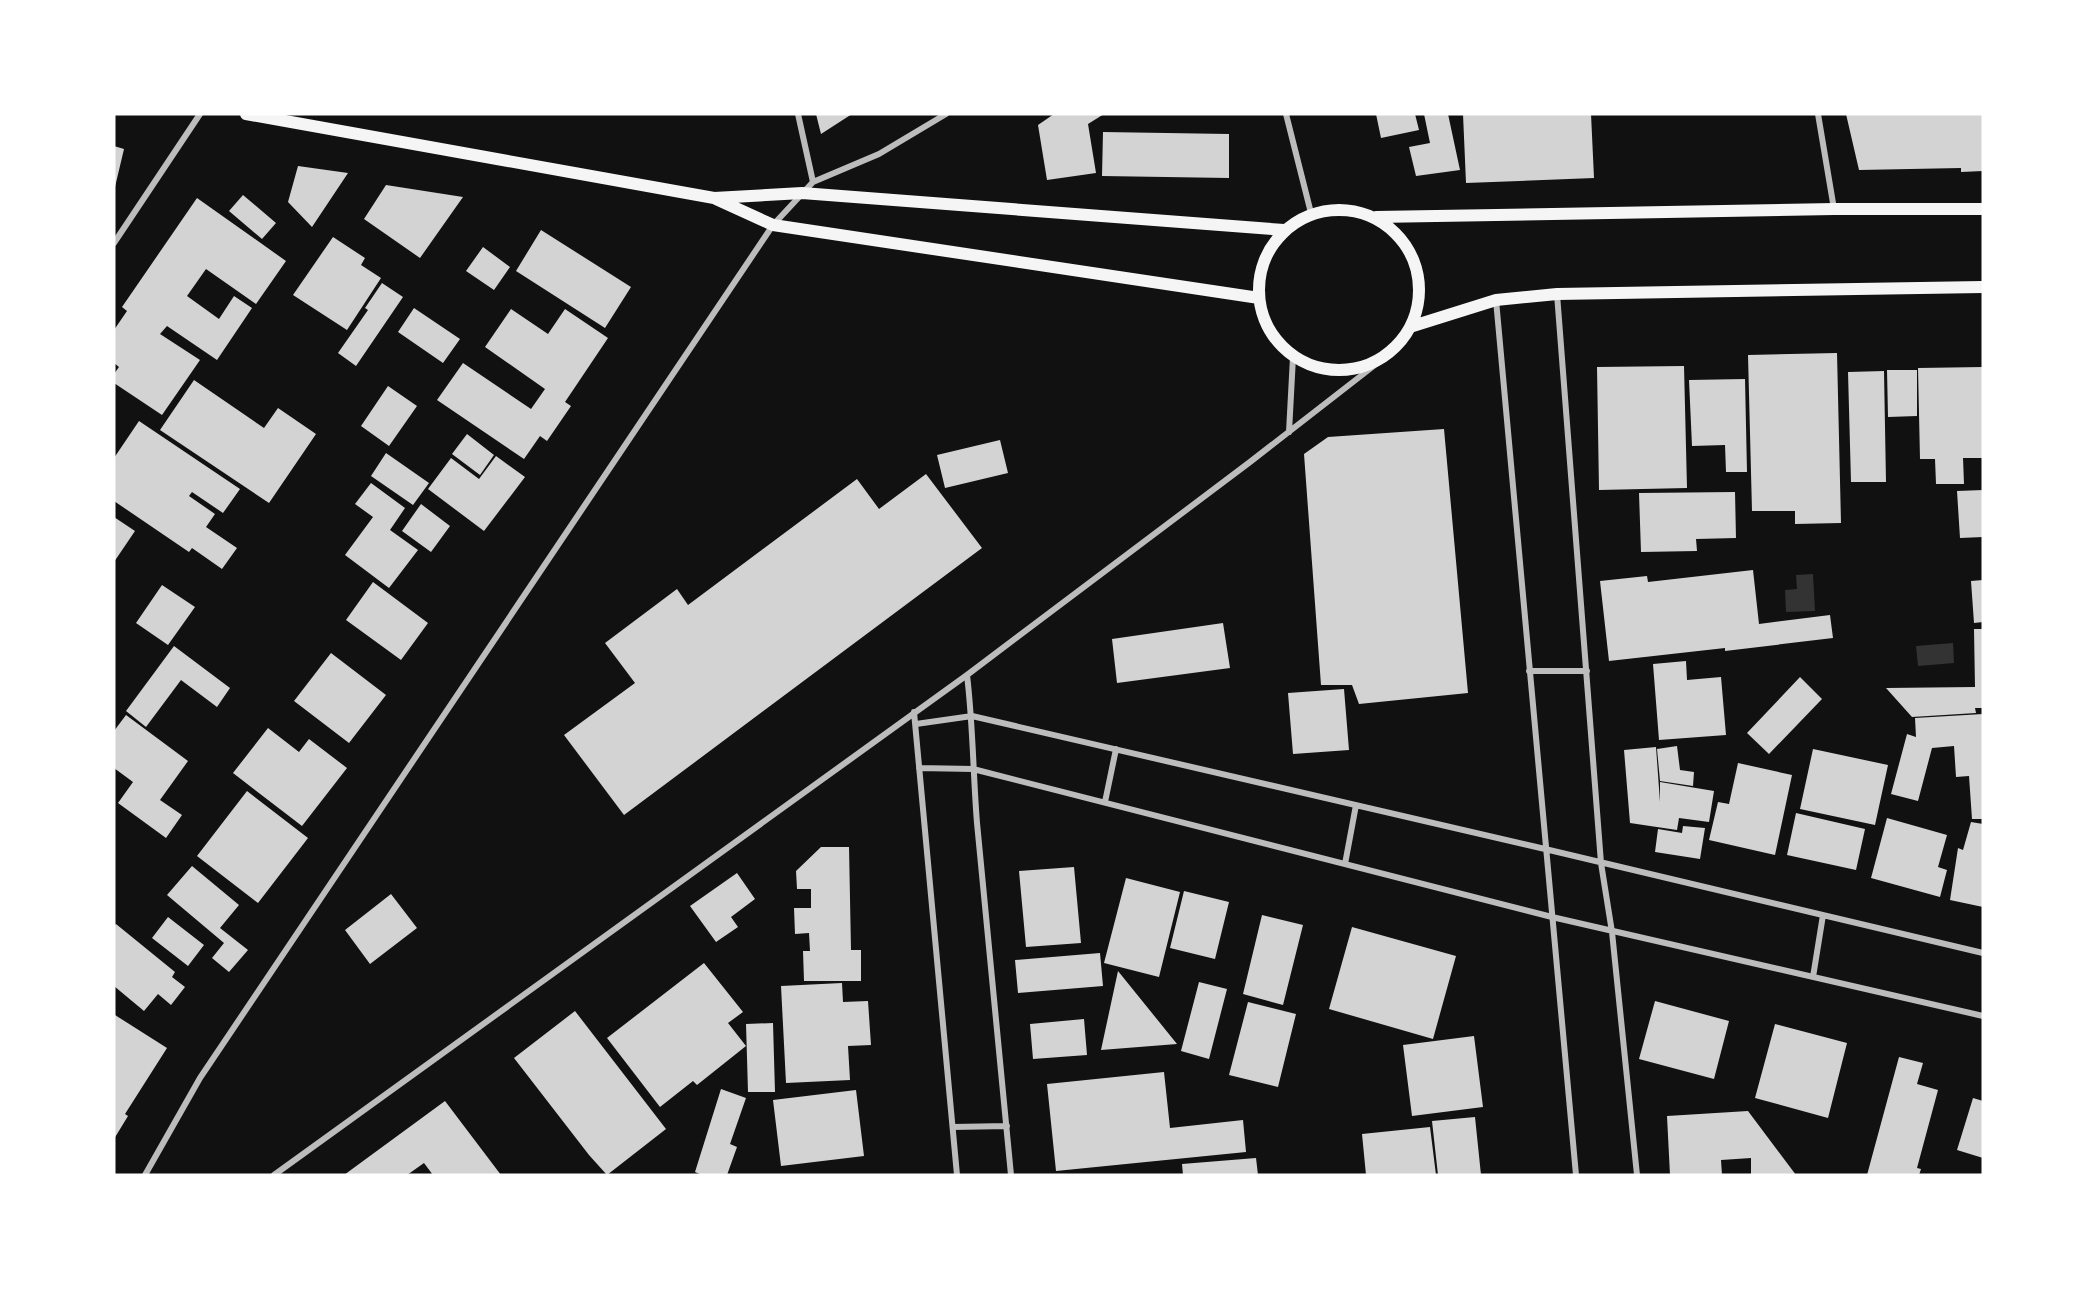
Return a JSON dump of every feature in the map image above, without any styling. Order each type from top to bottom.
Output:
[{"type":"main road","points":[[246,114],[714,198],[802,193],[1284,230]]},
{"type":"main road","points":[[714,198],[774,225],[1259,298]]},
{"type":"main road","points":[[1983,209],[1834,209],[1376,217],[1344,209],[1311,213],[1284,230],[1263,261],[1259,298],[1269,331],[1293,357],[1336,372],[1380,361],[1413,326],[1496,300],[1557,294],[1983,287]]},
{"type":"main road","points":[[1376,217],[1408,245],[1421,285],[1413,326]]},
{"type":"street","points":[[114,243],[200,114]]},
{"type":"street","points":[[798,114],[813,182]]},
{"type":"street","points":[[145,1175],[200,1078],[774,225],[813,182],[879,154],[946,114]]},
{"type":"street","points":[[1286,114],[1311,213]]},
{"type":"street","points":[[1818,114],[1834,209]]},
{"type":"street","points":[[1557,294],[1601,863],[1612,932],[1637,1175]]},
{"type":"street","points":[[1496,300],[1576,1175]]},
{"type":"street","points":[[1289,432],[1293,357]]},
{"type":"street","points":[[274,1175],[967,675],[1380,361]]},
{"type":"street","points":[[1529,671],[1587,671]]},
{"type":"street","points":[[967,675],[972,716],[973,769],[1011,1175]]},
{"type":"street","points":[[914,712],[957,1175]]},
{"type":"street","points":[[916,724],[972,716],[1983,953]]},
{"type":"street","points":[[1105,802],[1116,749]]},
{"type":"street","points":[[919,768],[973,769],[1612,932],[1983,1016]]},
{"type":"street","points":[[1345,864],[1356,805]]},
{"type":"street","points":[[1813,977],[1823,915]]},
{"type":"street","points":[[953,1126],[1007,1126]]},
{"type":"shaded area","points":[[1813,574],[1815,611],[1786,612],[1785,590],[1797,589],[1796,575]]},
{"type":"shaded area","points":[[1953,643],[1954,663],[1918,666],[1916,646]]},
{"type":"building","points":[[816,114],[852,114],[821,134]]},
{"type":"building","points":[[1054,114],[1104,114],[1088,124],[1096,173],[1047,180],[1038,125]]},
{"type":"building","points":[[1376,114],[1415,114],[1419,130],[1381,138]]},
{"type":"building","points":[[1424,114],[1448,114],[1460,170],[1416,176],[1409,147],[1430,143]]},
{"type":"building","points":[[1463,114],[1591,114],[1594,178],[1466,183]]},
{"type":"building","points":[[1846,114],[1983,114],[1983,171],[1961,172],[1961,168],[1859,170]]},
{"type":"building","points":[[1103,132],[1229,134],[1229,178],[1102,176]]},
{"type":"building","points":[[114,146],[124,149],[115,187],[114,187]]},
{"type":"building","points":[[298,166],[348,173],[312,227],[288,202]]},
{"type":"building","points":[[386,185],[463,197],[420,258],[364,219]]},
{"type":"building","points":[[243,195],[276,223],[262,239],[229,211]]},
{"type":"building","points":[[197,198],[286,261],[256,304],[206,269],[187,296],[219,319],[234,296],[252,308],[217,360],[167,326],[160,334],[200,360],[162,415],[114,383],[114,374],[119,367],[114,363],[114,330],[127,311],[122,307]]},
{"type":"building","points":[[541,230],[631,287],[605,328],[516,271]]},
{"type":"building","points":[[333,237],[365,258],[361,265],[381,278],[347,330],[293,295]]},
{"type":"building","points":[[483,247],[510,267],[494,290],[466,271]]},
{"type":"building","points":[[382,283],[403,297],[356,366],[338,353],[368,310],[365,308]]},
{"type":"building","points":[[414,308],[460,339],[443,363],[398,332]]},
{"type":"building","points":[[511,309],[548,334],[565,309],[608,338],[565,402],[571,406],[547,441],[540,436],[524,459],[437,400],[463,363],[531,409],[545,389],[485,347]]},
{"type":"building","points":[[1837,353],[1841,523],[1795,524],[1795,511],[1752,511],[1748,355]]},
{"type":"building","points":[[1684,366],[1687,488],[1599,490],[1597,367]]},
{"type":"building","points":[[1983,367],[1983,458],[1963,458],[1964,484],[1936,484],[1935,459],[1920,459],[1918,368]]},
{"type":"building","points":[[1887,370],[1917,370],[1917,416],[1888,417]]},
{"type":"building","points":[[1884,371],[1886,482],[1851,482],[1848,372]]},
{"type":"building","points":[[1745,379],[1747,472],[1726,472],[1725,445],[1692,446],[1689,380]]},
{"type":"building","points":[[194,380],[264,428],[278,408],[316,434],[269,503],[160,430]]},
{"type":"building","points":[[388,386],[417,406],[389,446],[361,426]]},
{"type":"building","points":[[139,421],[240,489],[223,513],[192,492],[189,496],[215,514],[206,527],[237,548],[222,569],[192,548],[189,552],[114,501],[114,458]]},
{"type":"building","points":[[1444,429],[1468,693],[1359,704],[1352,685],[1321,685],[1304,454],[1328,437]]},
{"type":"building","points":[[467,434],[494,455],[480,475],[452,454]]},
{"type":"building","points":[[1000,440],[1008,473],[945,488],[937,455]]},
{"type":"building","points":[[386,453],[429,483],[413,505],[371,476]]},
{"type":"building","points":[[496,456],[525,477],[484,531],[428,489],[451,458],[479,479]]},
{"type":"building","points":[[926,474],[982,548],[624,815],[564,735],[635,683],[605,643],[677,589],[688,605],[857,479],[879,509]]},
{"type":"building","points":[[371,483],[405,508],[390,530],[418,550],[389,588],[345,555],[373,517],[355,504]]},
{"type":"building","points":[[1983,490],[1983,537],[1960,538],[1957,491]]},
{"type":"building","points":[[1735,492],[1736,538],[1696,539],[1697,551],[1641,552],[1639,493]]},
{"type":"building","points":[[421,504],[450,526],[431,552],[402,531]]},
{"type":"building","points":[[114,517],[135,531],[114,562]]},
{"type":"building","points":[[1753,570],[1759,624],[1830,615],[1833,638],[1725,651],[1725,648],[1609,661],[1600,581],[1647,576],[1648,582]]},
{"type":"building","points":[[1983,580],[1983,622],[1974,623],[1971,581]]},
{"type":"building","points":[[373,582],[428,623],[401,660],[346,620]]},
{"type":"building","points":[[162,585],[195,607],[168,645],[136,623]]},
{"type":"building","points":[[1223,623],[1230,668],[1117,683],[1112,639]]},
{"type":"building","points":[[1974,629],[1983,629],[1983,708],[1975,708],[1976,713],[1912,717],[1886,688],[1975,687]]},
{"type":"building","points":[[174,646],[230,688],[217,707],[181,680],[146,727],[126,711]]},
{"type":"building","points":[[331,653],[386,695],[349,743],[294,701]]},
{"type":"building","points":[[1686,661],[1687,680],[1721,677],[1726,735],[1659,740],[1653,664]]},
{"type":"building","points":[[1800,677],[1822,699],[1769,754],[1747,733]]},
{"type":"building","points":[[1344,689],[1349,750],[1293,754],[1288,693]]},
{"type":"building","points":[[1983,714],[1983,819],[1972,819],[1969,776],[1956,777],[1954,746],[1932,748],[1918,801],[1891,794],[1907,734],[1916,737],[1915,718]]},
{"type":"building","points":[[126,715],[188,761],[160,800],[182,815],[166,838],[118,803],[133,782],[114,768],[114,731]]},
{"type":"building","points":[[268,728],[299,752],[309,739],[347,768],[302,826],[233,773]]},
{"type":"building","points":[[1677,746],[1680,770],[1694,772],[1693,786],[1660,781],[1657,749]]},
{"type":"building","points":[[1656,747],[1660,802],[1660,782],[1714,791],[1709,822],[1679,818],[1677,830],[1630,823],[1624,750]]},
{"type":"building","points":[[1813,749],[1888,765],[1875,825],[1800,809]]},
{"type":"building","points":[[1738,763],[1792,775],[1775,855],[1709,840],[1718,802],[1729,804]]},
{"type":"building","points":[[247,791],[308,838],[258,903],[197,856]]},
{"type":"building","points":[[1796,813],[1865,829],[1856,870],[1787,855]]},
{"type":"building","points":[[1887,818],[1947,835],[1938,867],[1947,870],[1940,897],[1871,878]]},
{"type":"building","points":[[1971,822],[1983,824],[1983,907],[1950,900],[1958,848],[1963,850]]},
{"type":"building","points":[[1683,826],[1705,828],[1700,859],[1655,852],[1658,829],[1682,833]]},
{"type":"building","points":[[821,847],[849,847],[851,950],[861,950],[861,981],[804,981],[803,951],[810,951],[809,933],[795,934],[794,908],[811,908],[811,889],[797,889],[796,871]]},
{"type":"building","points":[[192,866],[239,905],[220,928],[248,950],[229,972],[212,958],[224,943],[167,895]]},
{"type":"building","points":[[1074,867],[1081,943],[1026,947],[1019,871]]},
{"type":"building","points":[[737,873],[755,899],[731,917],[738,927],[716,942],[690,906]]},
{"type":"building","points":[[1126,878],[1180,892],[1159,977],[1104,963]]},
{"type":"building","points":[[1184,891],[1229,902],[1215,959],[1170,948]]},
{"type":"building","points":[[391,894],[417,928],[370,964],[345,930]]},
{"type":"building","points":[[1262,915],[1303,925],[1283,1005],[1243,994]]},
{"type":"building","points":[[168,917],[204,945],[188,966],[152,938]]},
{"type":"building","points":[[116,924],[175,972],[172,977],[185,987],[171,1005],[158,994],[144,1011],[114,986],[114,926]]},
{"type":"building","points":[[1352,927],[1456,956],[1433,1039],[1329,1009]]},
{"type":"building","points":[[1100,953],[1103,986],[1018,993],[1015,960]]},
{"type":"building","points":[[704,963],[743,1012],[728,1023],[746,1046],[697,1085],[693,1081],[660,1107],[607,1038]]},
{"type":"building","points":[[1118,971],[1177,1044],[1101,1050]]},
{"type":"building","points":[[1199,982],[1227,989],[1209,1059],[1181,1051]]},
{"type":"building","points":[[842,983],[843,1002],[868,1001],[871,1045],[848,1046],[850,1080],[786,1083],[781,986]]},
{"type":"building","points":[[1655,1001],[1729,1021],[1714,1079],[1639,1059]]},
{"type":"building","points":[[1248,1002],[1296,1014],[1278,1087],[1229,1075]]},
{"type":"building","points":[[575,1011],[666,1129],[607,1175],[514,1058]]},
{"type":"building","points":[[115,1015],[167,1048],[125,1114],[128,1116],[114,1139]]},
{"type":"building","points":[[1084,1019],[1087,1055],[1033,1059],[1030,1024]]},
{"type":"building","points":[[773,1023],[775,1092],[748,1092],[746,1024]]},
{"type":"building","points":[[1775,1024],[1847,1043],[1828,1118],[1755,1098]]},
{"type":"building","points":[[1474,1036],[1483,1107],[1412,1116],[1403,1045]]},
{"type":"building","points":[[1899,1057],[1923,1063],[1917,1084],[1938,1090],[1917,1168],[1921,1169],[1919,1175],[1867,1175]]},
{"type":"building","points":[[1164,1072],[1170,1128],[1243,1120],[1246,1152],[1056,1171],[1047,1084]]},
{"type":"building","points":[[721,1089],[746,1098],[730,1144],[737,1147],[727,1175],[702,1175],[695,1172]]},
{"type":"building","points":[[856,1090],[864,1156],[781,1166],[773,1100]]},
{"type":"building","points":[[1973,1098],[1983,1101],[1983,1158],[1957,1150]]},
{"type":"building","points":[[445,1101],[501,1175],[433,1175],[424,1163],[407,1175],[344,1175]]},
{"type":"building","points":[[1748,1111],[1796,1175],[1751,1175],[1751,1158],[1721,1160],[1722,1175],[1670,1175],[1667,1116]]},
{"type":"building","points":[[1475,1117],[1481,1175],[1438,1175],[1432,1121]]},
{"type":"building","points":[[1430,1127],[1436,1175],[1366,1175],[1362,1134]]},
{"type":"building","points":[[1256,1158],[1258,1175],[1183,1175],[1182,1164]]}]
